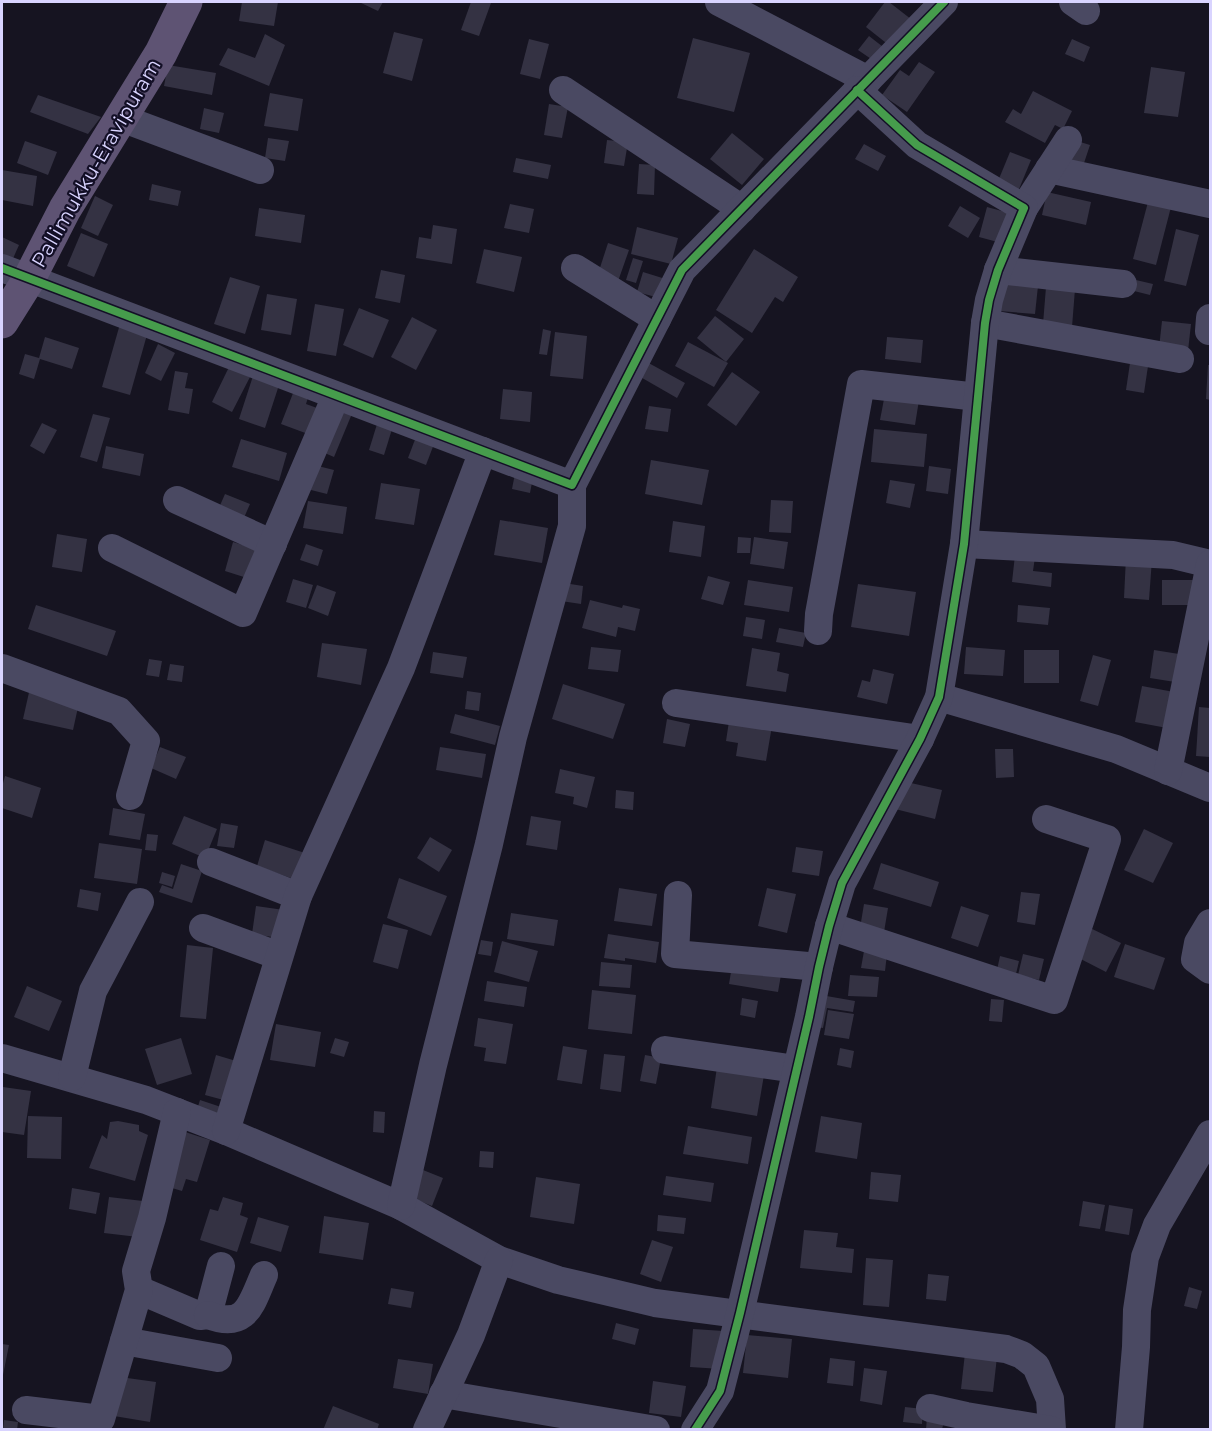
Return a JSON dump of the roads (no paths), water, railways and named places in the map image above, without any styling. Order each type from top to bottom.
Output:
[{"type":"main road","name":"Pallimukku-Eravipuram","points":[[2,322],[15,274],[65,209],[161,53],[186,2]]},
{"type":"street","points":[[719,2],[862,85],[917,145],[1024,208]]},
{"type":"street","points":[[401,1206],[513,737],[572,526],[572,485],[682,270],[944,2]]},
{"type":"street","points":[[563,90],[742,208]]},
{"type":"street","points":[[121,118],[260,170]]},
{"type":"street","points":[[695,1430],[720,1391],[819,967],[842,883],[920,740],[939,697],[964,544],[989,300],[998,270],[1024,208],[1068,140]]},
{"type":"street","points":[[1049,169],[1210,204]]},
{"type":"street","points":[[575,268],[657,319]]},
{"type":"street","points":[[998,270],[1123,284]]},
{"type":"street","points":[[15,274],[572,485]]},
{"type":"street","points":[[985,323],[1180,358]]},
{"type":"street","points":[[818,631],[821,603],[861,384],[978,397]]},
{"type":"street","points":[[112,548],[243,613],[336,396]]},
{"type":"street","points":[[226,1131],[298,896],[401,668],[483,452]]},
{"type":"street","points":[[177,500],[273,544]]},
{"type":"street","points":[[964,544],[1173,555],[1210,564],[1168,771]]},
{"type":"street","points":[[2,668],[119,711],[146,741],[130,796]]},
{"type":"street","points":[[939,697],[1116,749],[1210,788]]},
{"type":"street","points":[[676,703],[920,740]]},
{"type":"street","points":[[829,926],[1054,1000],[1107,839],[1046,819]]},
{"type":"street","points":[[211,862],[298,896]]},
{"type":"street","points":[[678,895],[675,954],[819,967]]},
{"type":"street","points":[[72,1077],[93,991],[140,902]]},
{"type":"street","points":[[1210,923],[1198,943],[1195,959],[1210,970]]},
{"type":"street","points":[[202,928],[279,956]]},
{"type":"street","points":[[665,1050],[796,1070]]},
{"type":"street","points":[[2,1058],[146,1100],[226,1131],[401,1206],[499,1260],[558,1280],[655,1303],[1006,1349],[1022,1355],[1036,1366],[1050,1399],[1052,1430],[930,1408]]},
{"type":"street","points":[[27,1410],[101,1419],[139,1290],[136,1271],[152,1218],[177,1112]]},
{"type":"street","points":[[1129,1430],[1137,1310],[1145,1257],[1157,1226],[1210,1134]]},
{"type":"street","points":[[427,1430],[471,1335],[499,1260]]},
{"type":"street","points":[[208,1315],[221,1266]]},
{"type":"street","points":[[139,1290],[201,1316],[208,1315],[230,1320],[246,1312],[264,1275]]},
{"type":"street","points":[[124,1341],[218,1358]]},
{"type":"street","points":[[443,1394],[656,1430]]}]
